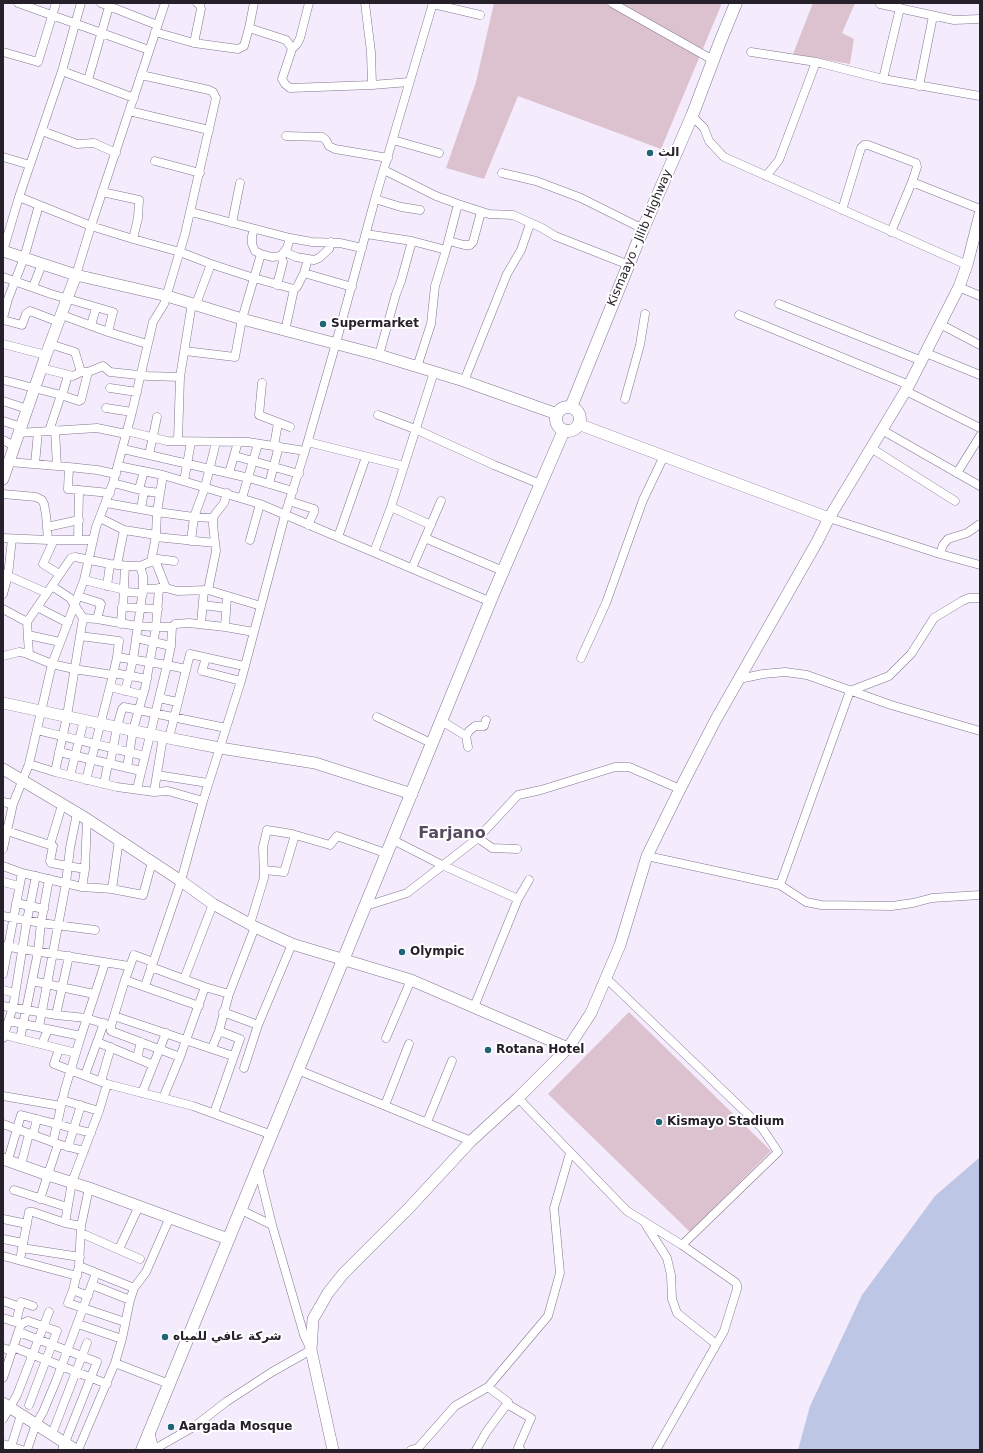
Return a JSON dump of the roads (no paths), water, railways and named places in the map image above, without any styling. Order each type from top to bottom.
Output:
[{"type":"main road","name":"Kismaayo - Jilib Highway","points":[[571,407],[643,229],[692,116],[736,3]]},
{"type":"main road","points":[[571,407],[579,414],[578,424],[571,430],[564,430],[560,428],[556,422],[557,414],[563,408],[571,407]]},
{"type":"main road","points":[[142,1450],[388,854],[503,570],[564,430]]},
{"type":"street","points":[[18,3],[53,14],[149,50]]},
{"type":"street","points":[[3,52],[38,62],[56,3]]},
{"type":"street","points":[[81,3],[62,70],[19,197],[4,254],[24,258],[76,275],[167,296],[285,331],[379,355],[464,381],[557,414]]},
{"type":"street","points":[[100,3],[109,4],[156,28],[194,43],[241,49],[244,46],[254,3]]},
{"type":"street","points":[[165,3],[76,275],[41,368],[14,446],[5,466],[36,464],[97,470],[144,471],[163,475],[260,504],[491,602]]},
{"type":"street","points":[[194,43],[201,9],[197,3]]},
{"type":"street","points":[[309,3],[300,38],[292,49],[282,80],[290,88],[409,82]]},
{"type":"street","points":[[365,3],[371,52],[372,85]]},
{"type":"street","points":[[145,986],[181,881],[208,783],[241,681],[285,515],[306,451],[375,199],[433,3],[480,15]]},
{"type":"street","points":[[612,3],[713,60]]},
{"type":"street","points":[[88,80],[109,4]]},
{"type":"street","points":[[880,4],[954,20],[980,19]]},
{"type":"street","points":[[883,79],[900,8]]},
{"type":"street","points":[[919,86],[933,16]]},
{"type":"street","points":[[249,28],[286,40],[292,49]]},
{"type":"street","points":[[750,52],[816,62],[883,79],[980,96]]},
{"type":"street","points":[[766,176],[779,160],[816,62]]},
{"type":"street","points":[[62,70],[134,98]]},
{"type":"street","points":[[3,849],[13,804],[29,764],[52,664],[84,580],[93,540],[110,493],[123,449],[141,375],[146,344],[153,320],[163,306],[167,296],[180,252],[191,212],[216,98],[213,92],[141,75]]},
{"type":"street","points":[[129,111],[209,130]]},
{"type":"street","points":[[692,116],[704,128],[709,141],[724,156],[967,265]]},
{"type":"street","points":[[42,131],[77,144],[94,143],[116,153]]},
{"type":"street","points":[[286,136],[322,137],[326,140],[329,146],[335,149],[388,158]]},
{"type":"street","points":[[393,140],[439,153]]},
{"type":"street","points":[[842,210],[861,148],[864,145],[868,145],[916,163],[917,167],[912,182],[891,232]]},
{"type":"street","points":[[3,157],[30,165]]},
{"type":"street","points":[[155,161],[200,173]]},
{"type":"street","points":[[384,170],[436,196],[481,212],[494,215],[513,215],[530,224],[542,228],[555,236],[629,265]]},
{"type":"street","points":[[502,173],[536,181],[581,198],[643,229]]},
{"type":"street","points":[[912,182],[980,209]]},
{"type":"street","points":[[232,223],[240,183]]},
{"type":"street","points":[[102,192],[139,200],[138,218],[133,239]]},
{"type":"street","points":[[19,197],[91,226],[180,252],[211,264],[294,290]]},
{"type":"street","points":[[375,199],[401,207],[420,210]]},
{"type":"street","points":[[417,367],[431,324],[435,286],[448,246],[458,204]]},
{"type":"street","points":[[39,205],[24,258],[15,281],[6,298],[3,319],[22,325],[26,314],[30,311],[91,326],[146,344]]},
{"type":"street","points":[[191,212],[290,238],[312,242],[331,242],[362,248]]},
{"type":"street","points":[[366,234],[448,246],[470,245],[473,242],[481,212]]},
{"type":"street","points":[[311,1350],[313,1319],[331,1288],[408,1209],[471,1141],[518,1098],[568,1048],[591,1013],[620,945],[647,856],[715,721],[817,542],[829,518],[908,388],[960,287],[980,214]]},
{"type":"street","points":[[464,381],[507,274],[521,250],[530,224]]},
{"type":"street","points":[[254,229],[252,244],[255,251],[272,257],[283,254],[314,260],[319,258],[330,247],[331,242]]},
{"type":"street","points":[[277,284],[283,262],[283,254],[290,238]]},
{"type":"street","points":[[379,355],[396,294],[402,281],[412,241]]},
{"type":"street","points":[[185,351],[235,357],[242,319],[261,254]]},
{"type":"street","points":[[285,331],[294,290],[297,288],[304,273],[308,259]]},
{"type":"street","points":[[33,287],[42,264]]},
{"type":"street","points":[[178,441],[180,377],[194,304],[211,264]]},
{"type":"street","points":[[304,273],[352,287]]},
{"type":"street","points":[[3,277],[67,299],[113,312],[108,332]]},
{"type":"street","points":[[960,287],[980,296]]},
{"type":"street","points":[[779,304],[924,357],[980,375]]},
{"type":"street","points":[[91,326],[96,308]]},
{"type":"street","points":[[625,399],[640,345],[645,314]]},
{"type":"street","points":[[739,315],[908,388],[980,428]]},
{"type":"street","points":[[940,324],[980,346]]},
{"type":"street","points":[[3,344],[46,355]]},
{"type":"street","points":[[3,380],[80,401],[85,372],[75,352],[50,344]]},
{"type":"street","points":[[41,368],[68,376],[74,376],[100,366],[104,366],[110,372],[180,377]]},
{"type":"street","points":[[374,552],[391,507],[434,372]]},
{"type":"street","points":[[56,466],[52,431],[68,376]]},
{"type":"street","points":[[262,383],[259,415],[290,427]]},
{"type":"street","points":[[110,388],[137,392]]},
{"type":"street","points":[[3,401],[27,409]]},
{"type":"street","points":[[106,408],[132,412]]},
{"type":"street","points":[[378,415],[540,484]]},
{"type":"street","points":[[149,455],[157,417]]},
{"type":"street","points":[[3,421],[19,430],[38,432],[96,428],[178,441],[238,442],[306,451]]},
{"type":"street","points":[[269,484],[274,466],[278,423]]},
{"type":"street","points":[[578,424],[829,518],[940,554],[980,565]]},
{"type":"street","points":[[882,430],[980,486]]},
{"type":"street","points":[[36,464],[38,432]]},
{"type":"street","points":[[956,473],[980,436]]},
{"type":"street","points":[[3,440],[14,446]]},
{"type":"street","points":[[184,481],[191,442]]},
{"type":"street","points":[[191,541],[194,517],[205,487],[216,442]]},
{"type":"street","points":[[229,473],[238,442]]},
{"type":"street","points":[[308,442],[404,466]]},
{"type":"street","points":[[242,498],[258,444]]},
{"type":"street","points":[[872,448],[955,501]]},
{"type":"street","points":[[123,449],[210,468],[293,491]]},
{"type":"street","points":[[235,456],[299,474]]},
{"type":"street","points":[[581,658],[606,604],[643,500],[664,456]]},
{"type":"street","points":[[338,537],[366,457]]},
{"type":"street","points":[[69,467],[68,488],[110,493]]},
{"type":"street","points":[[141,509],[144,471]]},
{"type":"street","points":[[127,768],[133,730],[147,680],[149,662],[154,643],[158,609],[163,588],[153,561],[157,512],[163,475]]},
{"type":"street","points":[[113,483],[160,493]]},
{"type":"street","points":[[78,540],[79,490]]},
{"type":"street","points":[[201,624],[206,590],[215,557],[213,518],[224,503],[227,493]]},
{"type":"street","points":[[3,494],[40,498],[44,504],[47,527],[51,540],[43,564],[59,574]]},
{"type":"street","points":[[289,501],[314,509],[308,525]]},
{"type":"street","points":[[412,568],[441,501]]},
{"type":"street","points":[[106,503],[157,512],[213,518]]},
{"type":"street","points":[[250,540],[260,504]]},
{"type":"street","points":[[391,507],[431,525]]},
{"type":"street","points":[[100,518],[124,530],[156,536],[215,543]]},
{"type":"street","points":[[47,527],[79,520]]},
{"type":"street","points":[[940,554],[943,544],[948,539],[966,533],[980,524]]},
{"type":"street","points":[[107,586],[124,530]]},
{"type":"street","points":[[3,538],[93,540]]},
{"type":"street","points":[[425,538],[503,570]]},
{"type":"street","points":[[3,593],[12,539]]},
{"type":"street","points":[[29,654],[27,622],[72,557],[125,566],[140,566],[158,559],[174,561]]},
{"type":"street","points":[[120,624],[125,591],[125,566]]},
{"type":"street","points":[[126,691],[133,660],[143,591],[143,576],[140,566]]},
{"type":"street","points":[[5,574],[47,594]]},
{"type":"street","points":[[84,580],[125,591],[143,591],[163,588],[177,591],[206,590],[261,606]]},
{"type":"street","points":[[52,586],[69,598],[83,618],[67,716],[55,772]]},
{"type":"street","points":[[78,596],[100,602],[101,604],[97,619]]},
{"type":"street","points":[[225,626],[227,596]]},
{"type":"street","points":[[780,885],[850,691],[888,676],[911,654],[934,618],[962,601],[969,598],[980,598]]},
{"type":"street","points":[[203,605],[226,608]]},
{"type":"street","points":[[37,607],[68,623]]},
{"type":"street","points":[[123,607],[158,609]]},
{"type":"street","points":[[3,609],[27,622]]},
{"type":"street","points":[[83,618],[137,626],[201,624],[225,626],[254,632]]},
{"type":"street","points":[[137,790],[167,665],[171,646],[172,626]]},
{"type":"street","points":[[28,635],[60,642]]},
{"type":"street","points":[[80,636],[118,641],[119,643],[117,658],[86,780]]},
{"type":"street","points":[[136,638],[171,646]]},
{"type":"street","points":[[3,656],[19,652],[29,654],[52,664],[74,669],[129,676],[147,680]]},
{"type":"street","points":[[154,792],[166,737],[190,654],[244,666]]},
{"type":"street","points":[[117,658],[186,669]]},
{"type":"street","points":[[206,658],[202,671],[241,681]]},
{"type":"street","points":[[216,675],[220,660]]},
{"type":"street","points":[[739,679],[763,674],[785,672],[807,676],[891,705],[980,731]]},
{"type":"street","points":[[110,687],[143,695]]},
{"type":"street","points":[[159,698],[177,702]]},
{"type":"street","points":[[3,703],[220,748],[315,762],[412,794]]},
{"type":"street","points":[[104,784],[117,727],[122,709],[124,707],[140,709],[226,728]]},
{"type":"street","points":[[376,717],[433,744]]},
{"type":"street","points":[[70,776],[84,720]]},
{"type":"street","points":[[468,747],[466,736],[469,731],[475,726],[485,726],[486,720]]},
{"type":"street","points":[[442,722],[466,736]]},
{"type":"street","points":[[37,730],[145,756]]},
{"type":"street","points":[[59,752],[141,771]]},
{"type":"street","points":[[29,764],[104,784],[154,792],[168,790],[203,801]]},
{"type":"street","points":[[366,906],[407,893],[478,838],[518,795],[615,768],[629,766],[680,789]]},
{"type":"street","points":[[3,769],[87,819],[213,904],[252,926],[292,944],[411,980],[568,1048]]},
{"type":"street","points":[[157,775],[208,783]]},
{"type":"street","points":[[3,802],[13,804]]},
{"type":"street","points":[[50,845],[62,805]]},
{"type":"street","points":[[39,1028],[54,954],[66,883],[70,848],[77,813]]},
{"type":"street","points":[[82,887],[85,869],[87,819]]},
{"type":"street","points":[[212,1048],[219,1031],[223,1012],[252,926],[264,878],[263,847],[266,830],[295,835],[330,845],[337,836],[388,854]]},
{"type":"street","points":[[7,831],[54,846],[50,861],[51,863],[85,869]]},
{"type":"street","points":[[264,870],[284,872],[295,835]]},
{"type":"street","points":[[478,838],[492,848],[517,849]]},
{"type":"street","points":[[112,889],[119,840]]},
{"type":"street","points":[[393,840],[442,865],[518,900]]},
{"type":"street","points":[[647,856],[780,885],[806,902],[821,905],[892,906],[932,898],[980,895]]},
{"type":"street","points":[[3,866],[22,873],[82,887],[112,889],[143,895],[152,862]]},
{"type":"street","points":[[3,974],[6,947],[22,873]]},
{"type":"street","points":[[36,876],[22,949],[16,993],[4,1036],[59,1048],[76,1054]]},
{"type":"street","points":[[20,1039],[38,952],[41,923],[49,879]]},
{"type":"street","points":[[474,1007],[518,900],[529,880]]},
{"type":"street","points":[[3,882],[19,886]]},
{"type":"street","points":[[16,903],[44,908]]},
{"type":"street","points":[[184,979],[213,904]]},
{"type":"street","points":[[3,916],[41,923],[95,930]]},
{"type":"street","points":[[244,1068],[258,1025],[292,944]]},
{"type":"street","points":[[6,947],[129,966]]},
{"type":"street","points":[[85,1075],[97,1042],[114,1016],[129,966],[134,955],[184,979],[229,994]]},
{"type":"street","points":[[56,1015],[69,956]]},
{"type":"street","points":[[20,1260],[29,1212],[32,1212],[48,1175],[55,1143],[57,1124],[70,1070],[105,963]]},
{"type":"street","points":[[606,978],[762,1128],[778,1152],[682,1245]]},
{"type":"street","points":[[125,980],[199,1006]]},
{"type":"street","points":[[386,1038],[411,980]]},
{"type":"street","points":[[32,981],[94,994]]},
{"type":"street","points":[[163,1098],[180,1057],[205,987]]},
{"type":"street","points":[[3,990],[16,993]]},
{"type":"street","points":[[3,1006],[41,1013],[86,1018],[108,1024],[113,1032],[180,1057]]},
{"type":"street","points":[[223,1012],[258,1025]]},
{"type":"street","points":[[114,1016],[233,1056]]},
{"type":"street","points":[[9,1021],[81,1036]]},
{"type":"street","points":[[42,1044],[48,1029]]},
{"type":"street","points":[[219,1031],[251,1044]]},
{"type":"street","points":[[142,1093],[166,1033]]},
{"type":"street","points":[[214,1113],[240,1039]]},
{"type":"street","points":[[97,1042],[153,1065]]},
{"type":"street","points":[[137,1058],[141,1042]]},
{"type":"street","points":[[384,1105],[409,1044]]},
{"type":"street","points":[[65,1223],[72,1182],[99,1111],[111,1047]]},
{"type":"street","points":[[59,1048],[54,1064],[104,1082],[193,1106],[272,1135]]},
{"type":"street","points":[[426,1122],[452,1061]]},
{"type":"street","points":[[298,1070],[471,1141]]},
{"type":"street","points":[[3,1096],[81,1105],[99,1111]]},
{"type":"street","points":[[518,1098],[627,1211],[682,1245],[735,1282],[737,1289],[727,1324],[656,1450]]},
{"type":"street","points":[[68,1147],[81,1105]]},
{"type":"street","points":[[91,1133],[21,1115],[5,1160],[89,1188],[228,1239]]},
{"type":"street","points":[[21,1165],[37,1119]]},
{"type":"street","points":[[3,1124],[55,1143],[84,1150]]},
{"type":"street","points":[[417,1450],[455,1406],[488,1388],[548,1316],[560,1273],[554,1208],[570,1153]]},
{"type":"street","points":[[258,1168],[272,1225],[304,1335],[311,1350],[333,1450]]},
{"type":"street","points":[[89,1188],[81,1230],[80,1262],[68,1303],[125,1322]]},
{"type":"street","points":[[14,1190],[67,1207]]},
{"type":"street","points":[[119,1249],[139,1206]]},
{"type":"street","points":[[241,1210],[272,1225]]},
{"type":"street","points":[[32,1212],[65,1223],[140,1259]]},
{"type":"street","points":[[6,1405],[52,1434],[63,1446],[77,1450],[115,1363],[134,1288],[146,1272],[170,1217]]},
{"type":"street","points":[[3,1219],[27,1224]]},
{"type":"street","points":[[645,1223],[667,1258],[671,1275],[672,1299],[677,1313],[716,1344]]},
{"type":"street","points":[[3,1239],[80,1262],[96,1273],[134,1288]]},
{"type":"street","points":[[3,1256],[77,1276]]},
{"type":"street","points":[[27,1450],[36,1424],[43,1412],[68,1351],[96,1273]]},
{"type":"street","points":[[92,1285],[130,1300]]},
{"type":"street","points":[[73,1290],[88,1296]]},
{"type":"street","points":[[3,1301],[20,1307]]},
{"type":"street","points":[[3,1378],[13,1349],[22,1302],[33,1306]]},
{"type":"street","points":[[6,1405],[14,1402],[49,1312]]},
{"type":"street","points":[[3,1318],[38,1339],[97,1362],[63,1446]]},
{"type":"street","points":[[18,1326],[28,1321],[57,1331],[30,1405]]},
{"type":"street","points":[[78,1324],[122,1339]]},
{"type":"street","points":[[52,1434],[87,1343]]},
{"type":"street","points":[[3,1348],[13,1349],[47,1360],[107,1384]]},
{"type":"street","points":[[150,1433],[153,1450],[195,1426],[226,1402],[272,1372],[311,1350]]},
{"type":"street","points":[[115,1363],[169,1384]]},
{"type":"street","points":[[488,1388],[508,1402],[507,1404],[531,1418],[518,1449]]},
{"type":"street","points":[[476,1450],[487,1431],[507,1404]]},
{"type":"street","points":[[3,1419],[6,1405]]},
{"type":"street","points":[[11,1448],[22,1415]]},
{"type":"street","points":[[3,1444],[11,1448],[22,1450]]},
{"type":"water","points":[[980,1157],[980,1450],[798,1450],[810,1406],[862,1295],[935,1196]]},
{"type":"place","name":"الث","points":[[650,153]]},
{"type":"place","name":"Supermarket","points":[[323,324]]},
{"type":"place","name":"Olympic","points":[[402,952]]},
{"type":"place","name":"Rotana Hotel","points":[[488,1050]]},
{"type":"place","name":"Kismayo Stadium","points":[[659,1122]]},
{"type":"place","name":"شركة عافي للمياه","points":[[165,1337]]},
{"type":"place","name":"Aargada Mosque","points":[[171,1427]]},
{"type":"district","name":"Farjano","points":[[452,834]]}]
